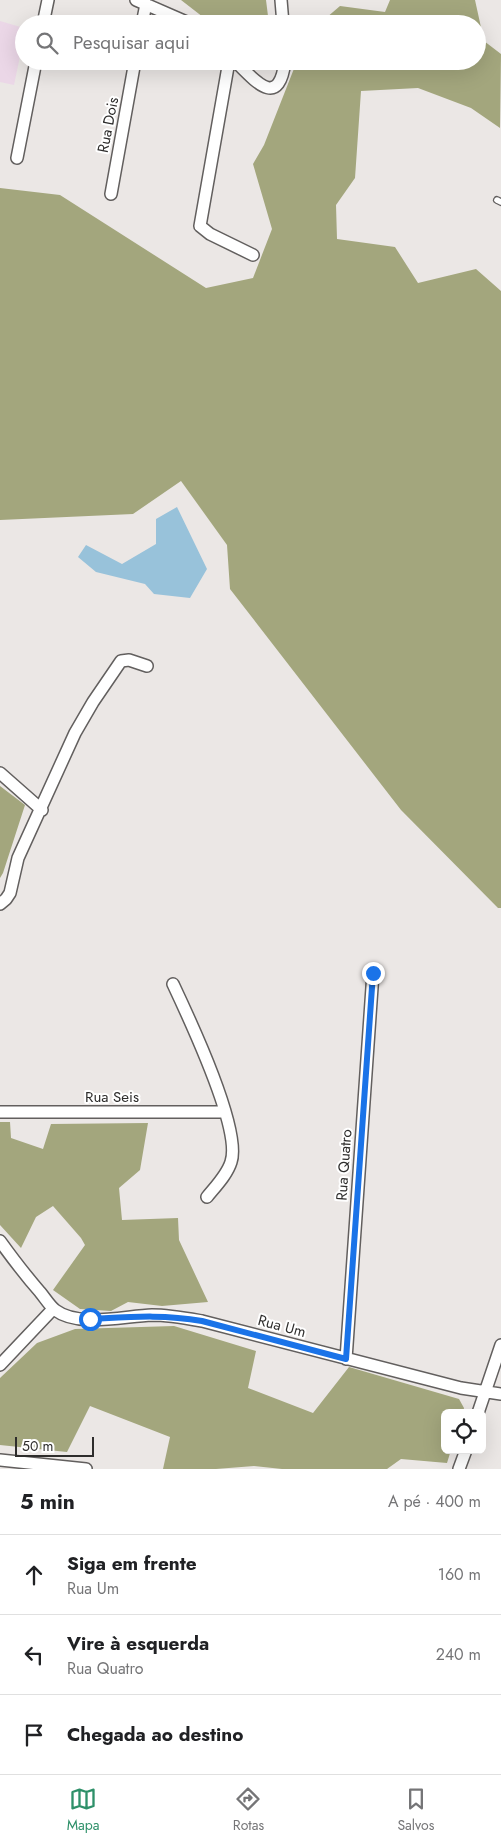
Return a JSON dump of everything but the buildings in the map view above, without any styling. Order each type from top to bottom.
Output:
[{"type":"street","points":[[45,15],[48,0]]},
{"type":"street","points":[[282,0],[283,15]]},
{"type":"street","points":[[142,15],[141,2],[171,15]]},
{"type":"street","points":[[17,158],[34,70]]},
{"type":"street","name":"Rua Dois","points":[[111,194],[133,70]]},
{"type":"street","points":[[228,70],[200,226],[210,234],[253,255]]},
{"type":"street","points":[[244,70],[256,83],[270,88],[280,84],[284,70]]},
{"type":"street","points":[[0,904],[10,893],[18,858],[42,810],[57,769],[93,702],[119,663],[126,660],[147,666]]},
{"type":"street","points":[[0,773],[42,810]]},
{"type":"street","name":"Rua Quatro","points":[[346,1359],[373,973]]},
{"type":"street","points":[[173,984],[210,1067],[232,1138],[231,1162],[223,1177],[207,1197]]},
{"type":"street","name":"Rua Seis","points":[[0,1112],[224,1112]]},
{"type":"street","points":[[0,1241],[21,1270],[54,1309],[0,1365]]},
{"type":"street","name":"Rua Um","points":[[54,1309],[74,1318],[90,1319],[152,1315],[202,1321],[484,1393],[501,1394]]},
{"type":"street","points":[[479,1409],[501,1345]]},
{"type":"street","points":[[459,1469],[465,1454]]},
{"type":"street","points":[[0,1460],[86,1469]]},
{"type":"shaded area","points":[[0,21],[15,25],[15,70],[17,70],[14,85],[0,82]]},
{"type":"green space","points":[[181,0],[266,0],[268,15],[200,15]]},
{"type":"green space","points":[[390,0],[475,0],[478,15],[330,15],[340,6],[385,12]]},
{"type":"green space","points":[[486,43],[501,54],[500,128],[471,108],[418,88],[361,91],[355,178],[336,205],[337,239],[395,247],[418,283],[476,269],[501,291],[501,908],[498,908],[401,810],[230,589],[227,545],[181,481],[133,514],[0,520],[0,188],[60,195],[206,288],[253,278],[272,229],[253,164],[264,145],[293,70],[486,70]]},
{"type":"green space","points":[[0,786],[25,805],[0,878]]},
{"type":"green space","points":[[0,1122],[10,1122],[11,1138],[43,1149],[51,1124],[148,1123],[140,1170],[119,1188],[122,1220],[178,1218],[179,1240],[208,1302],[162,1306],[128,1302],[111,1311],[80,1309],[53,1290],[85,1245],[53,1206],[36,1217],[21,1248],[0,1225]]},
{"type":"green space","points":[[174,1326],[256,1351],[248,1388],[313,1413],[349,1367],[459,1399],[464,1409],[441,1409],[441,1454],[450,1454],[447,1463],[401,1459],[387,1469],[282,1469],[254,1466],[216,1469],[163,1469],[170,1437],[90,1406],[67,1452],[0,1445],[0,1378],[37,1343],[75,1329]]},
{"type":"water","points":[[177,507],[207,569],[190,598],[154,594],[145,584],[96,572],[78,557],[86,545],[122,564],[156,544],[156,519]]},
{"type":"route","points":[[90,1319],[152,1315],[179,1317],[202,1321],[346,1359],[373,973]]}]
